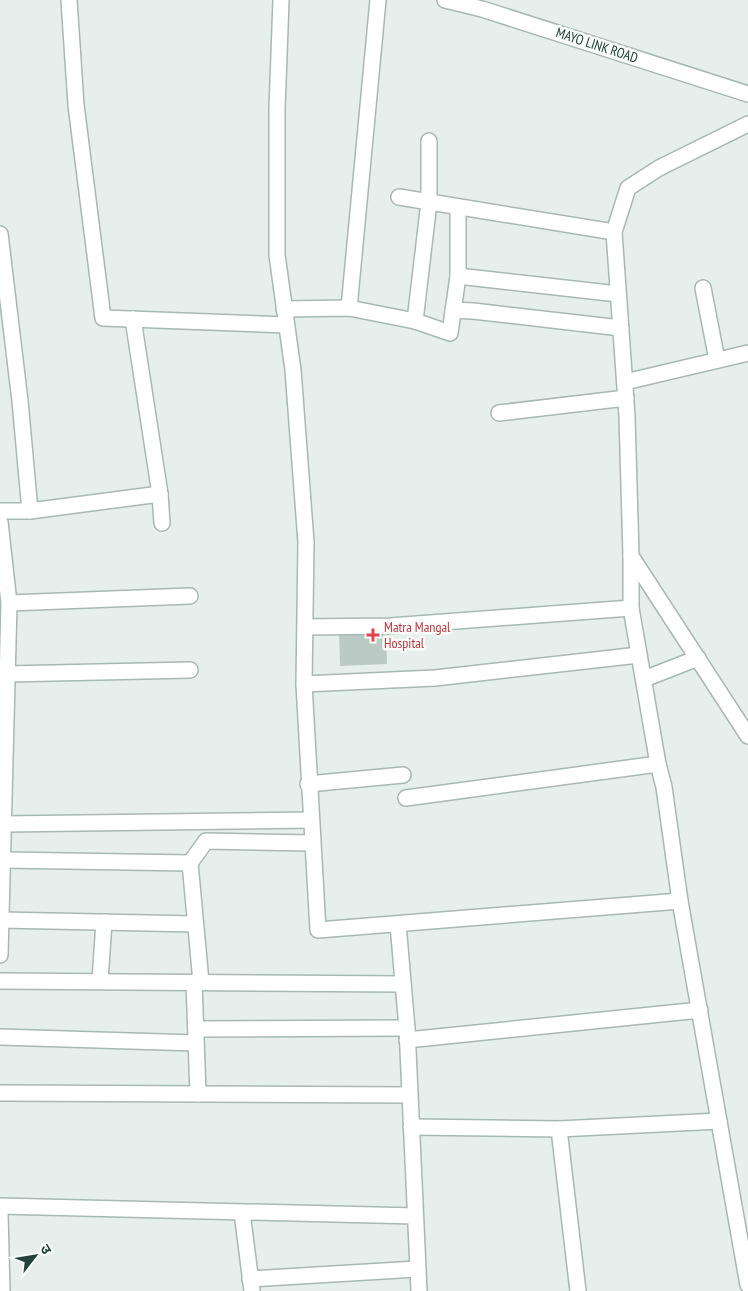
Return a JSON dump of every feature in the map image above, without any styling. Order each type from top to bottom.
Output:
[{"type":"street","points":[[69,0],[76,105],[103,318],[286,325]]},
{"type":"street","points":[[281,0],[277,109],[276,255],[293,370],[306,542],[304,684],[310,820],[318,930],[680,901]]},
{"type":"street","points":[[349,308],[378,0]]},
{"type":"street","name":"MAYO LINK ROAD","points":[[445,0],[484,4],[748,94]]},
{"type":"street","points":[[748,124],[659,168],[628,188],[614,232],[626,398],[631,608],[658,764],[664,787],[680,901],[748,1285]]},
{"type":"street","points":[[415,321],[429,202],[429,141]]},
{"type":"street","points":[[399,197],[614,232]]},
{"type":"street","points":[[284,309],[349,308],[415,321],[450,333],[458,276],[458,207]]},
{"type":"street","points":[[0,234],[20,402],[30,511]]},
{"type":"street","points":[[458,276],[618,294]]},
{"type":"street","points":[[703,288],[717,360]]},
{"type":"street","points":[[453,310],[473,310],[621,328]]},
{"type":"street","points":[[133,320],[160,494],[162,523]]},
{"type":"street","points":[[625,382],[748,352]]},
{"type":"street","points":[[499,413],[626,398]]},
{"type":"street","points":[[0,511],[30,511],[160,494]]},
{"type":"street","points":[[0,522],[9,603],[0,954]]},
{"type":"street","points":[[631,556],[748,736]]},
{"type":"street","points":[[9,603],[190,596]]},
{"type":"street","points":[[305,627],[390,626],[631,608]]},
{"type":"street","points":[[304,684],[435,678],[640,654]]},
{"type":"street","points":[[644,679],[698,658]]},
{"type":"street","points":[[8,674],[190,670]]},
{"type":"street","points":[[406,798],[658,764]]},
{"type":"street","points":[[308,784],[403,774]]},
{"type":"street","points":[[4,824],[310,820]]},
{"type":"street","points":[[198,1094],[196,924],[190,863],[206,841],[312,843]]},
{"type":"street","points":[[3,860],[190,863]]},
{"type":"street","points":[[1,920],[196,924]]},
{"type":"street","points":[[100,981],[104,922]]},
{"type":"street","points":[[398,924],[407,1034],[419,1291]]},
{"type":"street","points":[[0,981],[403,984]]},
{"type":"street","points":[[0,1037],[407,1034],[700,1010]]},
{"type":"street","points":[[0,1093],[409,1095]]},
{"type":"street","points":[[411,1127],[558,1129],[719,1120]]},
{"type":"street","points":[[558,1129],[578,1291]]},
{"type":"street","points":[[0,1206],[415,1216]]},
{"type":"street","points":[[242,1212],[251,1285],[417,1269]]},
{"type":"street","points":[[0,1214],[2,1291]]},
{"type":"building","points":[[386,630],[387,664],[340,666],[339,631]]},
{"type":"place","name":"Matra Mangal Hospital","points":[[373,635]]}]
